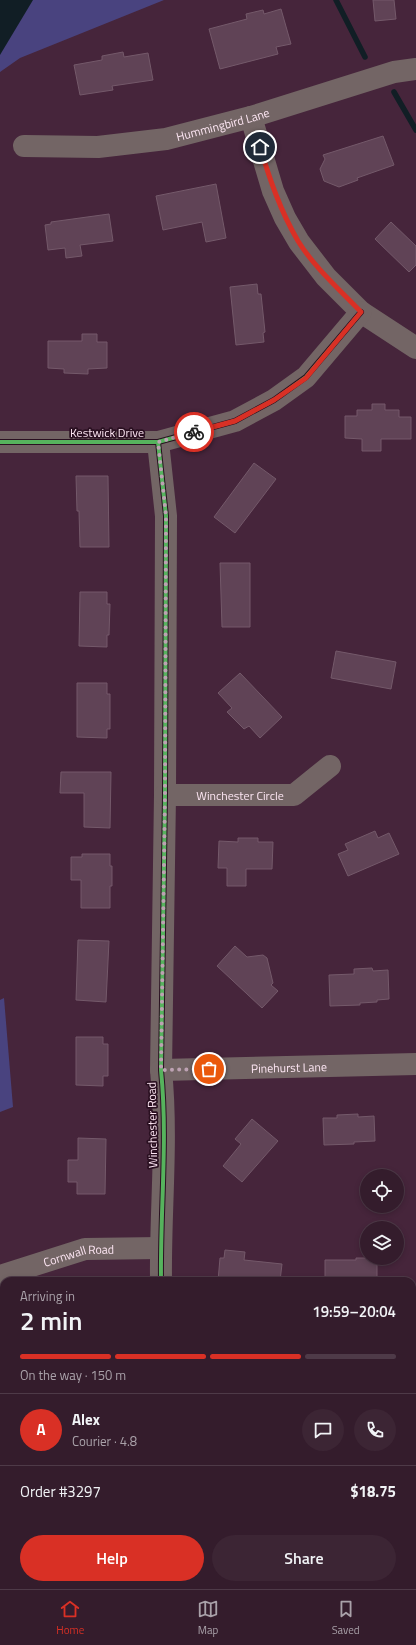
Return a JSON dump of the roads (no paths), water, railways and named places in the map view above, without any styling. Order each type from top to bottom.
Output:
[{"type":"street","name":"Hummingbird Lane","points":[[24,146],[98,147],[166,139],[251,117],[394,72],[416,69]]},
{"type":"street","points":[[251,117],[273,191],[299,242],[326,277],[361,312],[416,348]]},
{"type":"street","name":"Kestwick Drive","points":[[0,442],[158,442],[235,421],[274,400],[306,378],[361,312]]},
{"type":"street","name":"Winchester Road","points":[[158,442],[166,516],[165,795],[161,1070],[163,1116],[163,1211],[160,1248],[161,1277]]},
{"type":"street","name":"Winchester Circle","points":[[165,795],[294,795],[330,766]]},
{"type":"street","name":"Pinehurst Lane","points":[[161,1070],[416,1064]]},
{"type":"street","name":"Cornwall Road","points":[[0,1276],[85,1249],[160,1248]]},
{"type":"waterway","points":[[336,0],[365,57]]},
{"type":"waterway","points":[[394,92],[416,130]]}]
